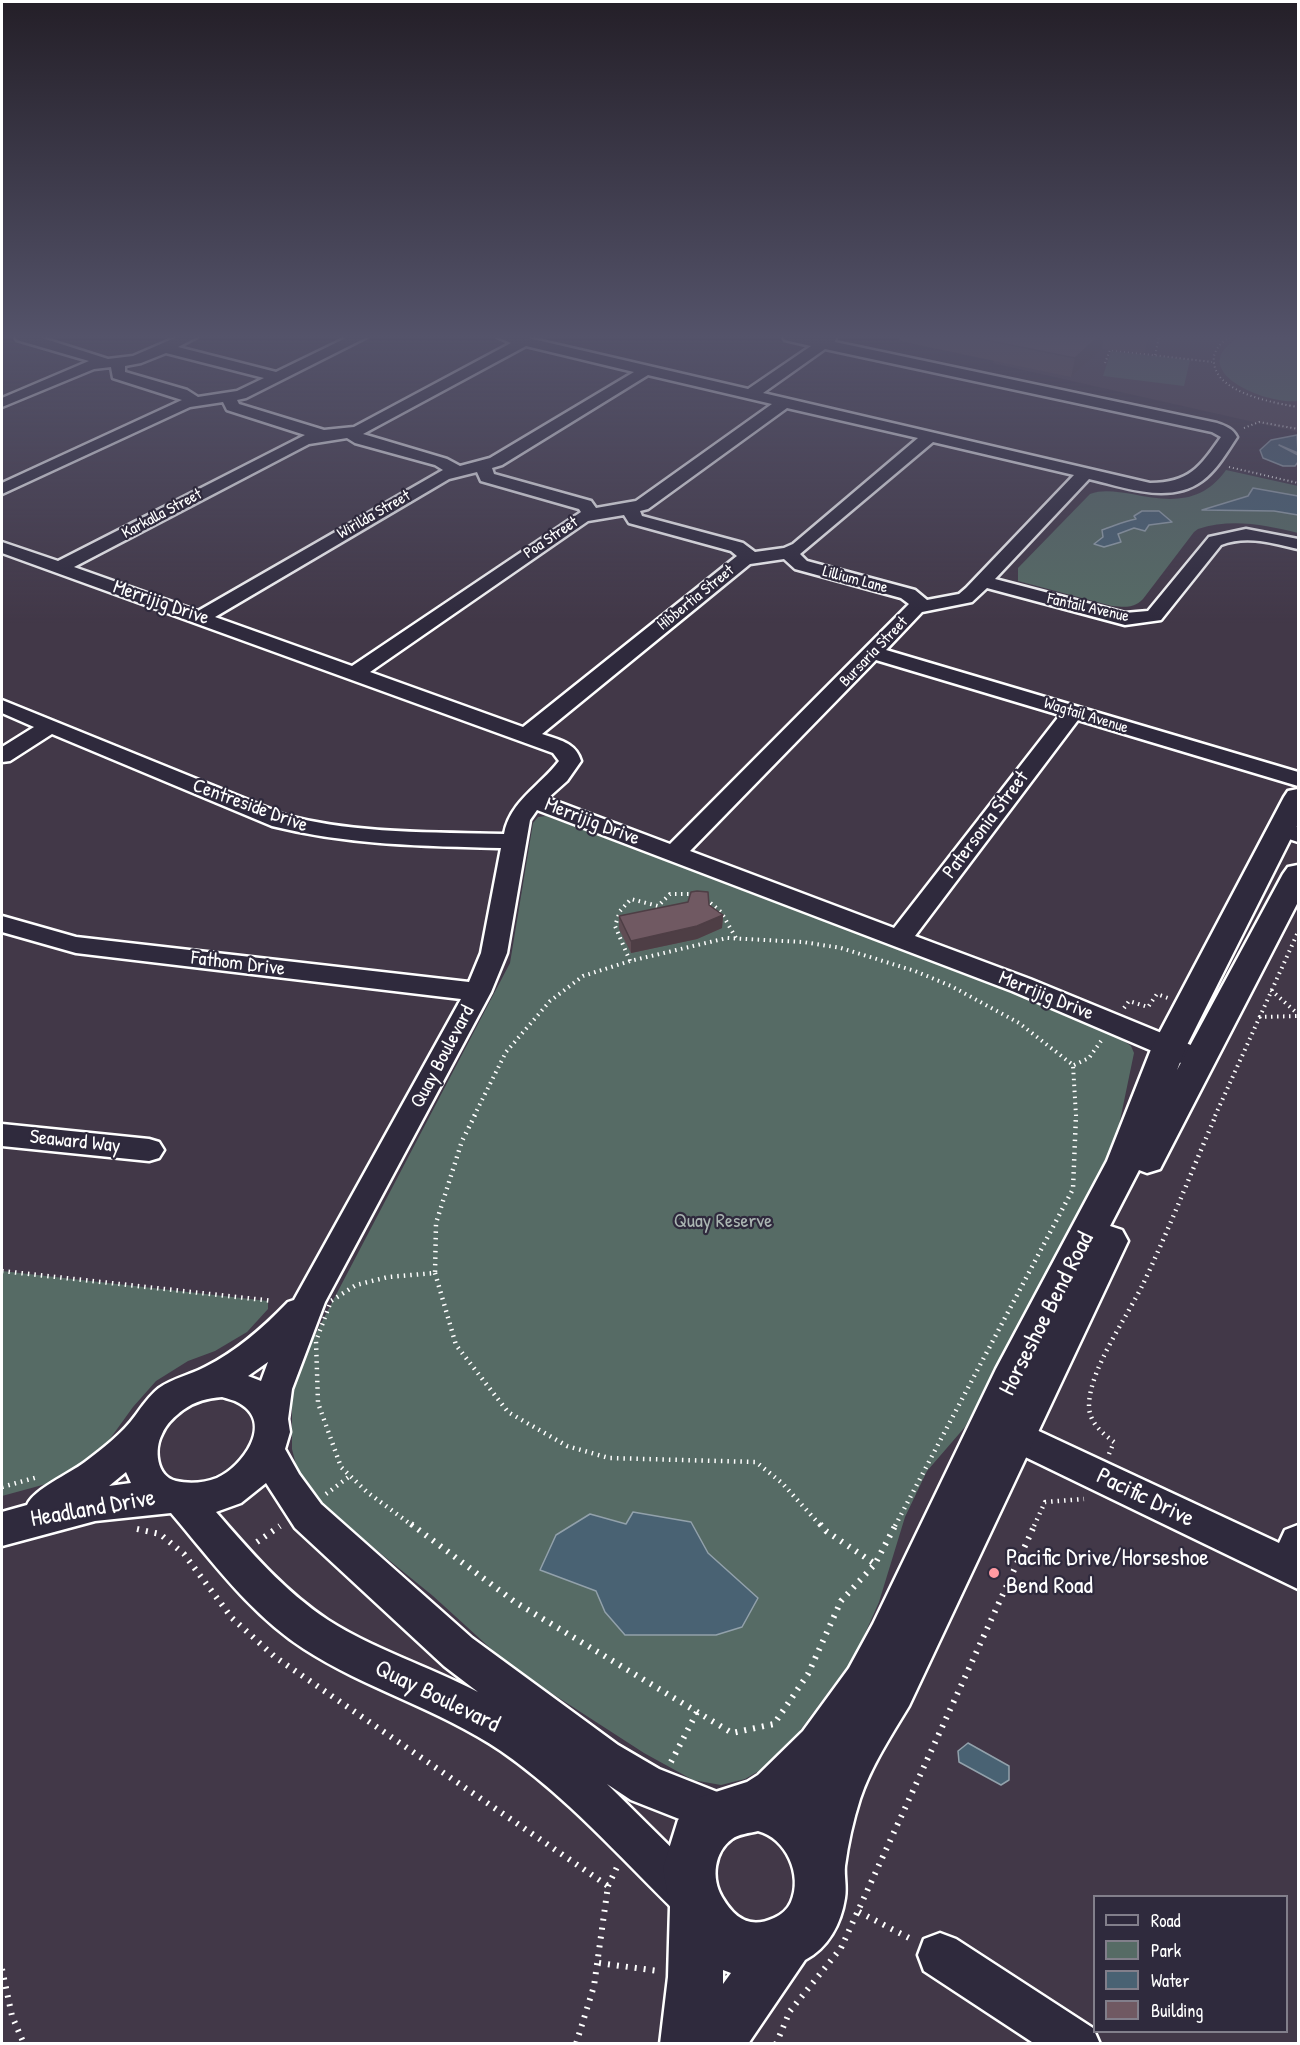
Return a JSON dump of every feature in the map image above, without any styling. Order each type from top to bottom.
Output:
[{"type":"street","points":[[2,489],[125,432]]},
{"type":"street","points":[[314,432],[322,435]]},
{"type":"street","name":"Wirilda Street","points":[[201,617],[443,475],[496,462],[544,432]]},
{"type":"street","name":"Poa Street","points":[[355,673],[582,517],[642,505],[742,432]]},
{"type":"street","points":[[909,432],[1084,474],[1163,489],[1185,485],[1199,476],[1234,432]]},
{"type":"street","points":[[350,433],[361,440],[441,462],[456,470]]},
{"type":"street","name":"Karkalla Street","points":[[60,567],[303,441],[322,435],[350,433]]},
{"type":"street","name":"Hibbertia Street","points":[[527,735],[745,559],[788,553],[799,548],[929,437]]},
{"type":"street","points":[[483,466],[487,477],[585,505],[591,514]]},
{"type":"street","name":"Bursaria Street","points":[[674,853],[916,608],[964,598],[984,582],[1084,474]]},
{"type":"street","points":[[631,509],[635,519],[737,547],[750,557]]},
{"type":"street","name":"Fantail Avenue","points":[[984,582],[1107,615],[1141,618],[1154,616],[1161,610],[1215,541],[1225,536],[1248,534],[1299,544]]},
{"type":"street","name":"Merrijig Drive","points":[[2,547],[561,748],[568,754],[570,761],[560,776],[534,800],[1050,996],[1184,1054]]},
{"type":"street","name":"Lillium Lane","points":[[788,553],[801,565],[908,594],[922,606]]},
{"type":"street","name":"Wagtail Avenue","points":[[874,653],[1299,779]]},
{"type":"street","name":"Centreside Drive","points":[[2,706],[280,821],[306,829],[341,834],[513,841]]},
{"type":"street","name":"Patersonia Street","points":[[900,938],[1073,712]]},
{"type":"street","points":[[2,756],[50,726]]},
{"type":"street","name":"Horseshoe Bend Road","points":[[739,1809],[776,1793],[821,1749],[866,1685],[1004,1430],[1158,1136],[1184,1054],[1290,832],[1299,797]]},
{"type":"street","name":"Quay Boulevard","points":[[320,1301],[246,1362],[185,1391],[155,1414],[145,1429],[140,1446],[142,1469],[155,1488],[176,1498],[203,1499],[224,1494],[243,1483],[258,1469],[270,1434],[275,1389],[320,1301],[478,992],[494,953],[513,841],[521,814],[534,800]]},
{"type":"street","name":"Horseshoe Bend Road","points":[[1184,1054],[1299,874]]},
{"type":"street","name":"Fathom Drive","points":[[2,924],[76,945],[478,992]]},
{"type":"street","name":"Seaward Way","points":[[2,1135],[149,1150]]},
{"type":"street","name":"Quay Boulevard","points":[[203,1384],[222,1382],[239,1385],[254,1392],[265,1402],[278,1473],[303,1510],[459,1652],[604,1760],[646,1785],[739,1809]]},
{"type":"street","name":"Headland Drive","points":[[9,1526],[88,1482],[109,1466],[145,1429]]},
{"type":"street","name":"Horseshoe Bend Road","points":[[819,1867],[821,1842],[829,1814],[852,1757],[892,1689],[1004,1430]]},
{"type":"street","name":"Pacific Drive","points":[[1004,1430],[1100,1476],[1296,1560]]},
{"type":"street","name":"Quay Boulevard","points":[[176,1498],[218,1570],[275,1604],[303,1626],[342,1650],[381,1670],[433,1691],[515,1737],[552,1764],[609,1816],[694,1904]]},
{"type":"street","name":"Headland Drive","points":[[9,1526],[95,1504],[176,1498]]},
{"type":"street","points":[[688,2043],[696,1977],[694,1904],[688,1873],[692,1849],[703,1828],[739,1809],[775,1809],[804,1832],[819,1867],[820,1891],[814,1913],[801,1932],[784,1944],[764,1951],[744,1950],[725,1941],[708,1928],[694,1904]]},
{"type":"street","points":[[714,2043],[784,1944]]},
{"type":"street","points":[[940,1955],[1077,2043]]},
{"type":"path","points":[[1227,467],[1299,483]]},
{"type":"path","points":[[630,961],[615,926],[620,911],[631,899],[658,906],[670,894],[701,894],[721,912],[736,938]]},
{"type":"path","points":[[776,2043],[790,2011],[841,1948],[859,1912],[1045,1502],[1091,1499],[1114,1442],[1096,1430],[1089,1405],[1105,1351],[1150,1268],[1183,1188],[1299,932]]},
{"type":"path","points":[[320,1301],[316,1341],[318,1403],[341,1467],[367,1492],[515,1602],[732,1733],[774,1724],[808,1674],[841,1601],[875,1564],[1073,1188],[1077,1129],[1073,1065],[1020,1023],[920,972],[851,949],[771,939],[736,938],[630,961],[584,975],[550,1001],[506,1052],[462,1142],[436,1223],[435,1273],[456,1345],[508,1412],[567,1446],[609,1458],[756,1462],[782,1483],[826,1531],[875,1564]]},
{"type":"path","points":[[1271,990],[1299,1015]]},
{"type":"path","points":[[1259,1017],[1299,1015]]},
{"type":"path","points":[[2,1271],[268,1301],[320,1301],[356,1285],[388,1277],[435,1273]]},
{"type":"path","points":[[218,1570],[350,1476]]},
{"type":"path","points":[[131,1527],[160,1534],[184,1554],[218,1570],[232,1618],[276,1657],[608,1886],[599,1963],[583,2027],[576,2043]]},
{"type":"path","points":[[859,1912],[940,1955]]},
{"type":"path","points":[[2,1969],[12,2016],[24,2043]]},
{"type":"green space","points":[[1226,470],[1298,486],[1298,533],[1261,525],[1236,523],[1198,529],[1143,599],[1128,607],[1112,606],[1018,581],[1018,568],[1090,494],[1111,491],[1159,498],[1184,498],[1207,489]]},
{"type":"green space","name":"Quay Reserve","points":[[546,816],[1004,987],[1115,1035],[1131,1046],[1134,1053],[1117,1135],[1111,1150],[965,1427],[927,1471],[905,1517],[879,1602],[855,1656],[787,1748],[769,1765],[745,1779],[721,1785],[693,1780],[644,1753],[511,1667],[433,1596],[320,1504],[297,1469],[292,1449],[292,1394],[295,1373],[510,963],[533,823],[538,817]]},
{"type":"green space","points":[[2,1271],[268,1301],[268,1309],[247,1332],[215,1351],[188,1361],[156,1381],[133,1407],[99,1454],[79,1466],[68,1478],[2,1496]]},
{"type":"water","points":[[1297,435],[1298,453],[1279,445],[1298,455],[1298,462],[1295,466],[1283,466],[1263,458],[1260,450],[1271,440]]},
{"type":"water","points":[[1253,488],[1298,496],[1298,515],[1274,511],[1202,510],[1248,496]]},
{"type":"water","points":[[1142,511],[1159,511],[1172,522],[1149,525],[1145,531],[1134,528],[1118,534],[1121,542],[1104,547],[1094,544],[1103,537],[1102,530],[1136,519],[1134,516]]},
{"type":"water","points":[[633,1512],[691,1522],[708,1553],[758,1598],[742,1627],[716,1635],[625,1635],[605,1612],[596,1591],[540,1570],[556,1535],[590,1514],[626,1524]]},
{"type":"water","points":[[968,1743],[1009,1766],[1009,1780],[1001,1785],[959,1762],[958,1751]]},
{"type":"building","points":[[691,892],[708,892],[709,905],[723,915],[697,926],[631,941],[619,916],[688,902]]},
{"type":"place","name":"Pacific Drive/Horseshoe Bend Road","points":[[994,1573]]}]
